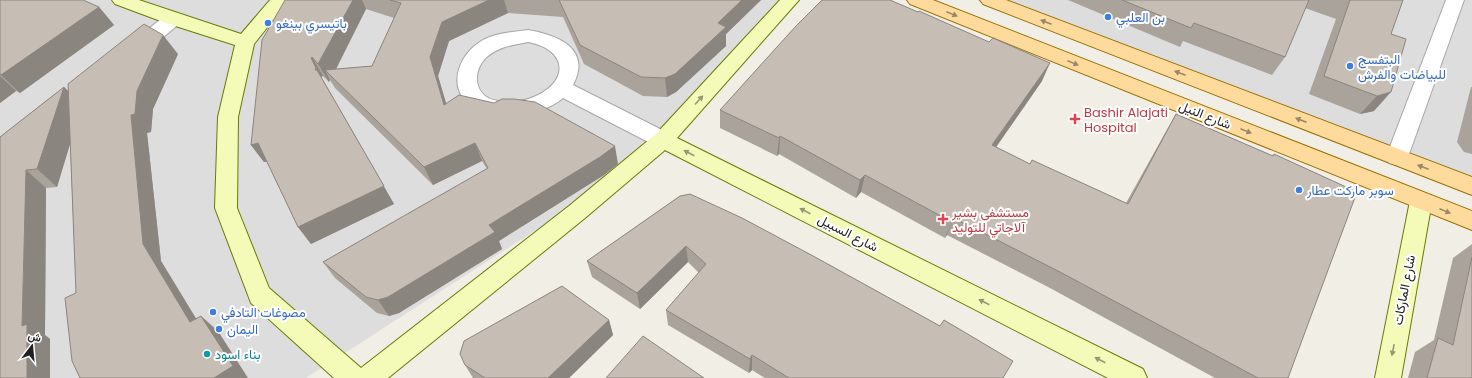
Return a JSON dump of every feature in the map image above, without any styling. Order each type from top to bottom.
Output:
[{"type":"main road","name":"شارع النيل","points":[[916,0],[1472,222]]},
{"type":"main road","points":[[989,0],[1472,186]]},
{"type":"street","points":[[121,0],[173,19],[245,42]]},
{"type":"street","points":[[280,0],[245,42],[228,117],[226,208],[260,295],[353,378]]},
{"type":"street","points":[[368,378],[577,212],[663,140],[790,0]]},
{"type":"street","points":[[1397,157],[1454,0]]},
{"type":"street","points":[[117,64],[173,19]]},
{"type":"street","points":[[528,36],[553,42],[562,49],[569,60],[569,72],[561,88],[542,102],[522,108],[496,108],[485,105],[473,96],[466,83],[467,70],[479,52],[489,46],[506,39],[528,36]]},
{"type":"street","name":"شارع السبيل","points":[[561,88],[1134,378]]},
{"type":"street","name":"شارع الماركات","points":[[1388,378],[1421,201]]},
{"type":"shaded area","points":[[0,0],[798,0],[623,174],[306,378],[0,378]]},
{"type":"shaded area","points":[[976,0],[1472,0],[1472,192]]},
{"type":"building","points":[[0,0],[83,0],[99,7],[1,75]]},
{"type":"building","points":[[285,0],[353,0],[318,64],[312,57],[311,58],[316,68],[315,70],[317,70],[384,186],[298,227],[258,143],[251,145],[262,40]]},
{"type":"building","points":[[390,0],[489,0],[442,22],[430,57],[444,105],[459,95],[494,103],[502,99],[535,102],[615,146],[600,157],[489,225],[495,232],[388,297],[378,300],[366,297],[323,262],[488,168],[475,143],[424,167],[325,70],[372,66],[401,3]]},
{"type":"building","points":[[559,0],[742,0],[718,23],[726,27],[675,74],[665,78],[641,77],[580,45]]},
{"type":"building","points":[[822,0],[890,0],[989,42],[993,38],[1050,63],[992,145],[1030,164],[1032,160],[1128,204],[1176,114],[1273,156],[1274,154],[1357,192],[1288,378],[1258,378],[1060,272],[954,218],[952,222],[865,175],[860,180],[780,136],[779,138],[720,110],[796,26]]},
{"type":"building","points":[[1122,0],[1309,0],[1285,57],[1194,23],[1191,28]]},
{"type":"building","points":[[1350,0],[1403,0],[1391,34],[1406,39],[1391,92],[1377,96],[1324,76]]},
{"type":"building","points":[[144,24],[163,35],[137,91],[135,114],[131,115],[143,244],[190,322],[201,316],[233,366],[214,378],[80,378],[72,361],[65,298],[76,293],[68,84]]},
{"type":"building","points":[[64,87],[37,169],[26,170],[22,326],[27,324],[27,378],[0,378],[0,137]]},
{"type":"building","points":[[690,194],[742,218],[940,326],[944,320],[1013,361],[1003,378],[789,378],[752,355],[750,359],[666,310],[706,264],[686,246],[637,293],[587,261],[680,196]]},
{"type":"building","points":[[1472,257],[1472,378],[1427,378],[1438,338],[1453,345]]},
{"type":"building","points":[[562,286],[609,320],[548,378],[485,378],[465,365],[460,354],[464,341]]},
{"type":"building","points":[[643,336],[704,378],[606,378]]},
{"type":"place","name":"بن العلبي","points":[[1108,17]]},
{"type":"place","name":"باتيسري بينغو","points":[[268,23]]},
{"type":"place","name":"البتفسج للبياضات والفرش","points":[[1350,66]]},
{"type":"place","name":"Bashir Alajati Hospital","points":[[1075,119]]},
{"type":"place","name":"سوبر ماركت عطار","points":[[1299,190]]},
{"type":"place","name":"مستشفى بشير آلاجاتي للتوليد","points":[[943,219]]},
{"type":"place","name":"مصوغات التادفي","points":[[213,312]]},
{"type":"place","name":"اليمان","points":[[219,329]]},
{"type":"place","name":"بناء اسود","points":[[207,354]]}]
